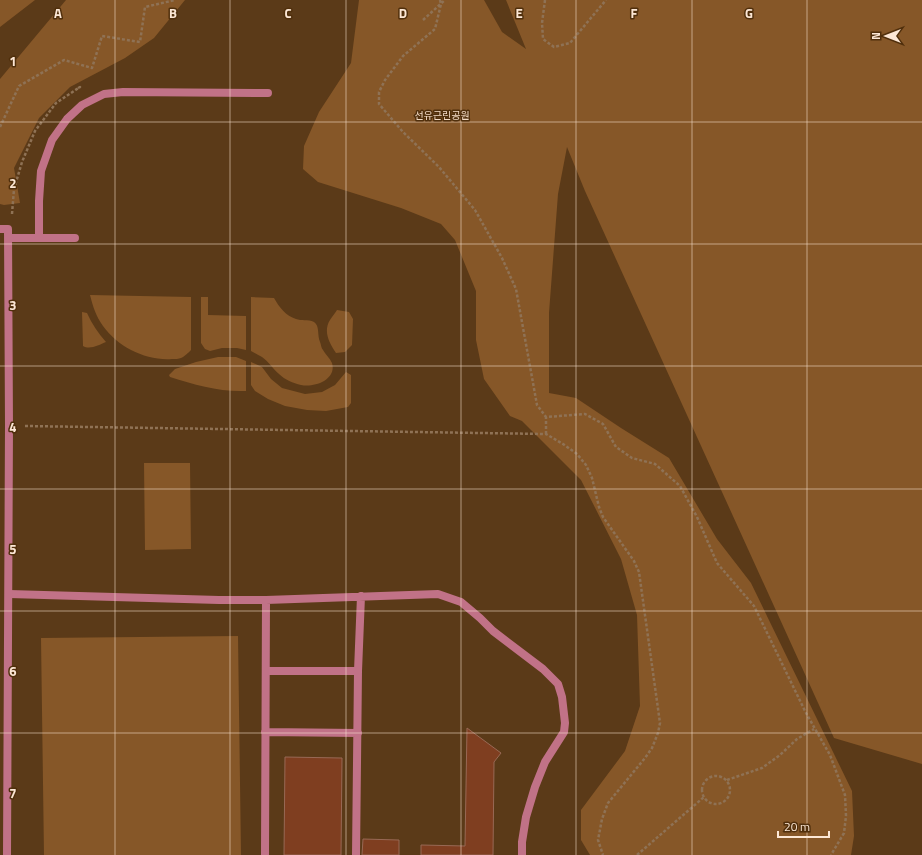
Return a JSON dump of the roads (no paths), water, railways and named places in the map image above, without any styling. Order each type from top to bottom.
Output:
[{"type":"street","points":[[39,238],[41,170],[52,140],[67,119],[82,106],[104,94],[123,92],[268,93]]},
{"type":"street","points":[[0,229],[8,229],[9,594],[7,855]]},
{"type":"street","points":[[8,238],[75,238]]},
{"type":"street","points":[[9,594],[219,600],[266,600],[438,594],[461,602],[493,631],[544,669],[558,684],[562,697],[565,723],[564,732],[546,762],[535,787],[526,817],[522,842],[522,855]]},
{"type":"street","points":[[356,855],[358,671],[361,596]]},
{"type":"street","points":[[265,855],[266,600]]},
{"type":"street","points":[[266,671],[358,671]]},
{"type":"street","points":[[265,732],[358,733]]},
{"type":"park label","name":"선유근린공원","points":[[442,115]]}]
